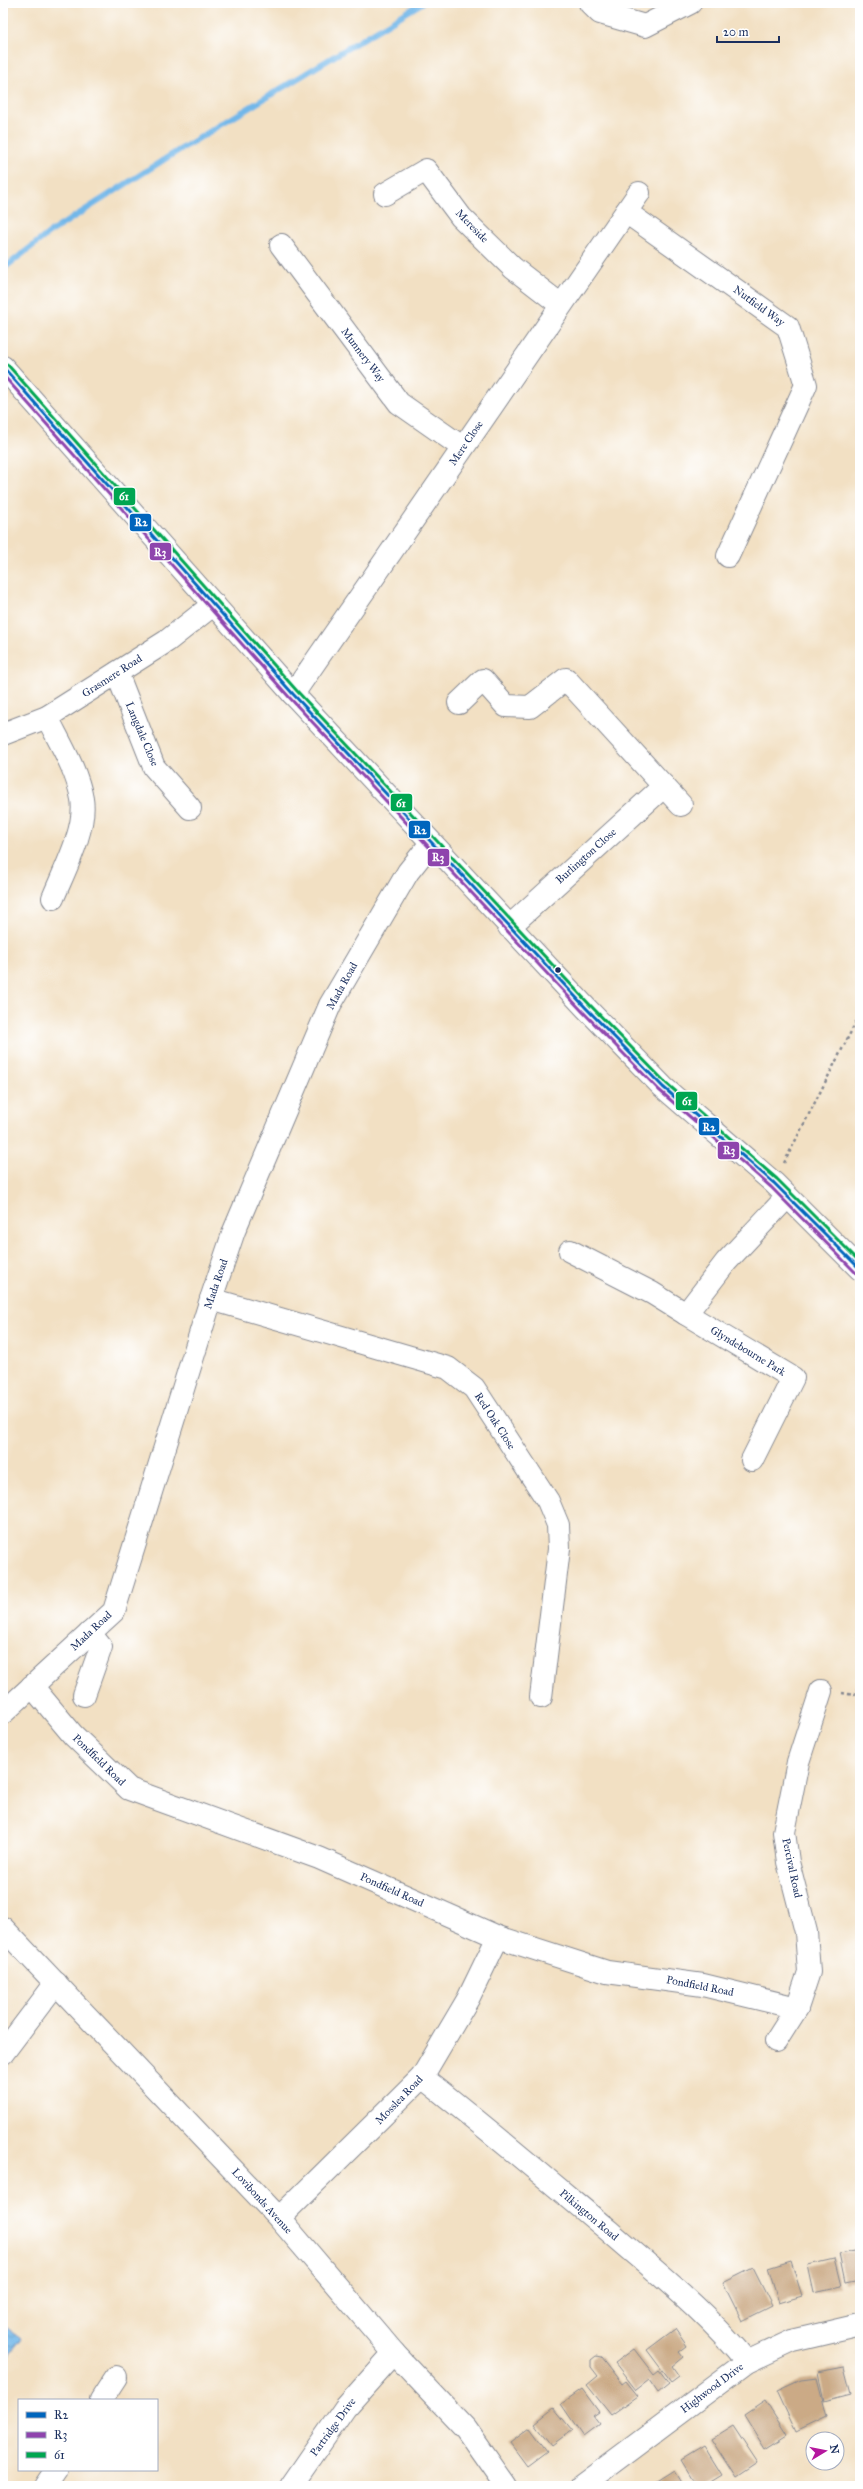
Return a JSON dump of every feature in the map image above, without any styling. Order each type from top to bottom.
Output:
[{"type":"street","points":[[590,3],[600,13],[646,26],[690,3]]},
{"type":"street","name":"Mereside","points":[[385,194],[426,170],[461,217],[513,268],[561,305]]},
{"type":"street","name":"Mere Close","points":[[293,694],[639,192]]},
{"type":"street","name":"Nutfield Way","points":[[626,212],[788,326],[806,385],[728,556]]},
{"type":"street","name":"Munnery Way","points":[[281,245],[399,403],[462,447]]},
{"type":"street","points":[[3,367],[88,465],[293,694],[509,927],[663,1087],[780,1190],[860,1269]]},
{"type":"street","name":"Grasmere Road","points":[[3,734],[47,718],[166,641],[214,604]]},
{"type":"street","name":"Langdale Close","points":[[117,672],[154,767],[190,808]]},
{"type":"street","points":[[459,703],[483,680],[506,706],[530,707],[566,679],[681,805]]},
{"type":"street","points":[[47,718],[75,774],[82,800],[80,823],[72,850],[53,898]]},
{"type":"street","name":"Burlington Close","points":[[509,927],[664,786]]},
{"type":"street","name":"Mada Road","points":[[3,1713],[114,1611],[211,1299],[234,1232],[330,1005],[408,872],[430,843]]},
{"type":"street","points":[[686,1314],[780,1190]]},
{"type":"street","name":"Glyndebourne Park","points":[[570,1251],[652,1293],[793,1378],[752,1460]]},
{"type":"street","name":"Red Oak Close","points":[[211,1299],[448,1368],[474,1388],[548,1501],[558,1525],[559,1549],[541,1697]]},
{"type":"street","points":[[84,1695],[101,1647],[90,1633]]},
{"type":"street","name":"Pondfield Road","points":[[32,1686],[73,1735],[129,1789],[319,1858],[498,1937],[607,1972],[703,1985],[797,2008]]},
{"type":"street","name":"Percival Road","points":[[776,2041],[797,2008],[809,1972],[806,1932],[788,1862],[784,1832],[798,1762],[821,1691]]},
{"type":"street","name":"Lovibonds Avenue","points":[[3,1928],[279,2218],[394,2353],[466,2429],[506,2486]]},
{"type":"street","name":"Mosslea Road","points":[[279,2218],[422,2077],[468,1999],[498,1937]]},
{"type":"street","points":[[3,2052],[56,1983]]},
{"type":"street","name":"Pilkington Road","points":[[422,2077],[496,2136],[679,2291],[722,2331],[747,2362]]},
{"type":"street","name":"Highwood Drive","points":[[582,2486],[747,2362],[792,2341],[860,2325]]},
{"type":"street","name":"Partridge Drive","points":[[291,2486],[345,2408],[394,2353]]},
{"type":"street","points":[[102,2399],[116,2377]]},
{"type":"street","points":[[46,2486],[56,2471]]},
{"type":"path","points":[[780,1190],[860,1014]]},
{"type":"water","points":[[3,2325],[22,2339],[3,2363]]},
{"type":"building","points":[[860,2250],[860,2280],[845,2283],[839,2254]]},
{"type":"building","points":[[834,2259],[841,2287],[814,2293],[808,2265]]},
{"type":"building","points":[[791,2261],[802,2296],[779,2303],[768,2268]]},
{"type":"building","points":[[753,2268],[772,2306],[742,2321],[723,2283]]},
{"type":"building","points":[[675,2329],[687,2346],[679,2352],[683,2357],[672,2366],[679,2376],[671,2382],[647,2350]]},
{"type":"building","points":[[634,2349],[654,2375],[659,2371],[669,2384],[658,2393],[649,2380],[636,2390],[615,2363]]},
{"type":"building","points":[[596,2356],[601,2357],[622,2384],[626,2381],[638,2396],[611,2415],[587,2385],[598,2376],[591,2367],[591,2360]]},
{"type":"building","points":[[844,2367],[851,2394],[824,2401],[818,2372]]},
{"type":"building","points":[[817,2378],[827,2417],[796,2432],[777,2391],[801,2380]]},
{"type":"building","points":[[582,2389],[599,2412],[593,2416],[599,2424],[583,2436],[561,2404]]},
{"type":"building","points":[[765,2401],[787,2435],[765,2449],[744,2415]]},
{"type":"building","points":[[554,2408],[572,2430],[552,2445],[535,2423]]},
{"type":"building","points":[[733,2426],[758,2464],[737,2478],[712,2439]]},
{"type":"building","points":[[530,2428],[547,2451],[527,2466],[510,2443]]},
{"type":"building","points":[[704,2446],[722,2475],[704,2486],[697,2486],[681,2460]]},
{"type":"building","points":[[675,2471],[684,2486],[651,2486]]},
{"type":"waterway","points":[[3,269],[49,233],[176,152],[422,3]]},
{"type":"transit line","name":"61","points":[[7,364],[297,691],[590,1005],[666,1083],[777,1179],[860,1262]]},
{"type":"transit line","name":"R2","points":[[3,367],[293,694],[586,1008],[663,1087],[774,1183],[860,1269]]},
{"type":"transit line","name":"R3","points":[[3,375],[289,697],[582,1011],[659,1090],[771,1187],[856,1273]]}]
